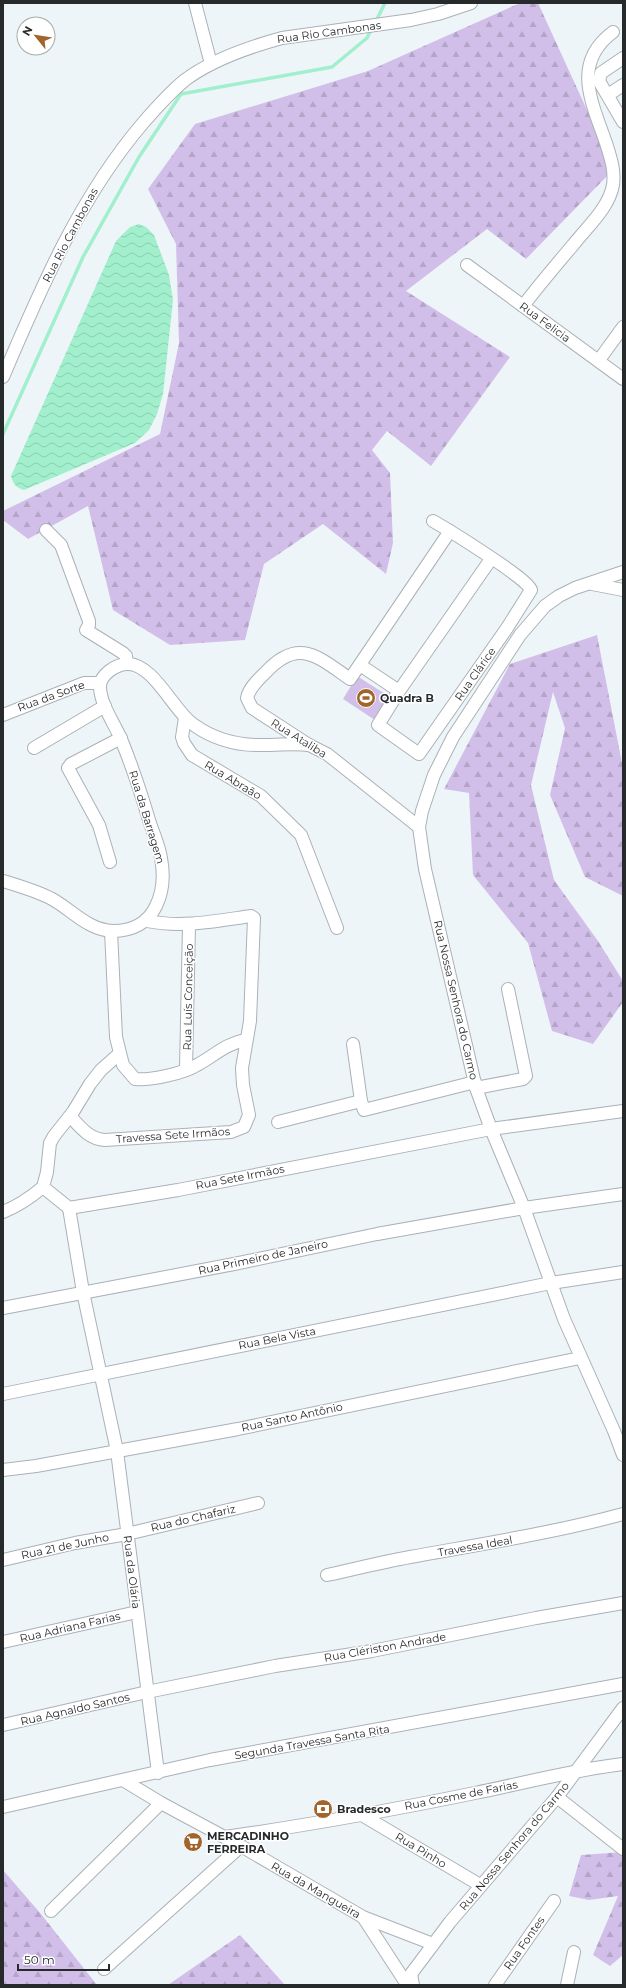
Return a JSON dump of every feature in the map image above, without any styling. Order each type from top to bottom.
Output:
[{"type":"street","points":[[195,3],[211,64]]},
{"type":"street","name":"Rua Rio Cambonas","points":[[3,377],[44,283],[88,198],[123,146],[167,96],[186,79],[211,64],[270,41],[393,23],[438,14],[471,3]]},
{"type":"street","points":[[523,306],[601,210],[613,186],[612,162],[589,92],[587,76],[594,50],[602,40],[613,32]]},
{"type":"street","points":[[621,114],[599,81],[601,73],[623,58]]},
{"type":"street","points":[[608,95],[623,84]]},
{"type":"street","name":"Rua Felicia","points":[[467,265],[623,379]]},
{"type":"street","points":[[599,360],[623,327]]},
{"type":"street","points":[[433,521],[450,531],[492,559],[399,692],[360,665],[450,531]]},
{"type":"street","points":[[46,530],[57,540],[63,550],[73,581],[89,621],[90,625],[86,630],[123,653],[126,656],[127,664]]},
{"type":"street","name":"Rua Clárice","points":[[399,692],[378,725],[419,754],[530,594],[531,588],[526,583],[492,559]]},
{"type":"street","name":"Rua Nossa Senhora do Carmo","points":[[623,572],[591,584],[575,588],[559,596],[545,606],[520,635],[453,737],[434,775],[422,811],[419,828],[425,868],[476,1085],[491,1129],[524,1208],[580,1358],[618,1428],[623,1455]]},
{"type":"street","name":"Rua Nossa Senhora do Carmo","points":[[591,584],[623,590]]},
{"type":"street","name":"Rua Ataliba","points":[[360,665],[350,679],[325,662],[308,654],[302,652],[292,654],[275,662],[250,690],[247,698],[252,708],[309,746],[327,754],[419,828]]},
{"type":"street","points":[[101,680],[114,668],[127,664],[140,668],[154,679],[185,718],[213,736],[251,745],[295,743],[309,746]]},
{"type":"street","name":"Rua da Barragem","points":[[101,680],[105,706],[134,772],[161,858],[163,877],[159,900],[147,920]]},
{"type":"street","name":"Rua da Sorte","points":[[3,715],[84,683],[101,680]]},
{"type":"street","points":[[34,748],[105,706]]},
{"type":"street","name":"Rua Abraão","points":[[185,718],[182,737],[184,743],[192,754],[261,796],[301,835],[337,928]]},
{"type":"street","points":[[110,862],[100,825],[68,768],[71,764],[120,738]]},
{"type":"street","points":[[3,881],[51,898],[81,920],[111,931],[131,928],[147,920],[162,924],[189,924],[251,916],[254,918],[255,922],[250,1021],[246,1040],[229,1044],[195,1067],[142,1080],[134,1079],[123,1065],[119,1054],[113,1002],[111,931]]},
{"type":"street","name":"Rua Luís Conceição","points":[[186,1069],[189,924]]},
{"type":"street","points":[[353,1044],[360,1086],[361,1104],[367,1110],[476,1085],[523,1079],[526,1076],[508,989]]},
{"type":"street","name":"Travessa Sete Irmãos","points":[[70,1116],[82,1130],[97,1140],[215,1133],[240,1129],[244,1127],[249,1115],[243,1085],[242,1068],[246,1040]]},
{"type":"street","points":[[3,1212],[14,1208],[30,1198],[43,1187],[47,1172],[50,1143],[70,1116],[90,1084],[101,1070],[119,1054]]},
{"type":"street","points":[[278,1122],[361,1104]]},
{"type":"street","name":"Rua Sete Irmãos","points":[[69,1208],[178,1190],[491,1129],[623,1111]]},
{"type":"street","points":[[43,1187],[69,1208]]},
{"type":"street","name":"Rua Primeiro de Janeiro","points":[[3,1308],[234,1264],[377,1234],[524,1208],[623,1194]]},
{"type":"street","name":"Rua da Olária","points":[[69,1208],[83,1292],[99,1373],[117,1451],[158,1773]]},
{"type":"street","name":"Rua Bela Vista","points":[[3,1394],[99,1373],[551,1283],[623,1272]]},
{"type":"street","name":"Rua Santo Antônio","points":[[3,1470],[238,1429],[580,1358]]},
{"type":"street","name":"Rua do Chafariz","points":[[127,1534],[258,1503]]},
{"type":"street","name":"Travessa Ideal","points":[[327,1575],[409,1557],[499,1542],[574,1527],[623,1514]]},
{"type":"street","name":"Rua 21 de Junho","points":[[3,1560],[76,1543],[127,1534]]},
{"type":"street","name":"Rua Clériston Andrade","points":[[147,1692],[275,1666],[372,1651],[536,1618],[623,1603]]},
{"type":"street","name":"Rua Adriana Farias","points":[[3,1642],[137,1612]]},
{"type":"street","name":"Segunda Travessa Santa Rita","points":[[3,1806],[158,1773],[210,1760],[623,1684]]},
{"type":"street","name":"Rua Agnaldo Santos","points":[[3,1725],[147,1692]]},
{"type":"street","name":"Rua Nossa Senhora do Carmo","points":[[407,1981],[433,1944],[480,1885],[578,1770],[623,1708]]},
{"type":"street","name":"Rua Cosme de Farias","points":[[225,1837],[362,1815],[530,1782],[578,1770],[623,1764]]},
{"type":"street","name":"Rua da Mangueira","points":[[123,1780],[161,1804],[225,1837],[363,1917],[433,1944]]},
{"type":"street","points":[[556,1797],[621,1845]]},
{"type":"street","points":[[51,1911],[161,1804]]},
{"type":"street","name":"Rua Pinho","points":[[362,1815],[480,1885]]},
{"type":"street","points":[[104,1969],[241,1846]]},
{"type":"street","name":"Rua Fontes","points":[[495,1985],[554,1901]]},
{"type":"street","points":[[363,1917],[407,1981]]},
{"type":"street","points":[[567,1985],[574,1952]]},
{"type":"green space","points":[[520,3],[538,3],[614,169],[526,259],[487,229],[406,291],[510,357],[431,466],[387,431],[372,450],[390,473],[393,543],[386,574],[323,524],[264,564],[245,640],[170,645],[113,610],[88,506],[28,539],[3,520],[3,511],[160,434],[179,343],[176,244],[148,189],[195,124],[368,71]]},
{"type":"green space","points":[[597,635],[623,768],[623,896],[585,877],[550,795],[565,728],[553,692],[531,785],[554,880],[598,941],[623,981],[623,1002],[593,1044],[552,1031],[528,943],[473,875],[469,793],[444,789],[510,664]]},
{"type":"green space","name":"Quadra B","points":[[357,676],[390,697],[375,720],[343,699]]},
{"type":"green space","points":[[623,1852],[623,1955],[610,1966],[593,1955],[618,1896],[589,1900],[569,1896],[581,1855]]},
{"type":"green space","points":[[3,1870],[41,1914],[97,1985],[3,1985]]},
{"type":"green space","points":[[240,1935],[285,1985],[168,1985]]},
{"type":"water","points":[[139,224],[146,227],[154,235],[169,275],[173,300],[163,394],[157,414],[149,430],[135,443],[24,490],[21,489],[15,485],[11,476],[116,241],[130,227]]},
{"type":"waterway","points":[[375,23],[385,3]]},
{"type":"waterway","points":[[3,434],[83,257],[139,157],[181,94],[332,67],[367,38],[372,28]]},
{"type":"place","name":"Quadra B","points":[[366,698]]},
{"type":"place","name":"Bradesco","points":[[323,1809]]},
{"type":"place","name":"MERCADINHO FERREIRA","points":[[193,1842]]}]
